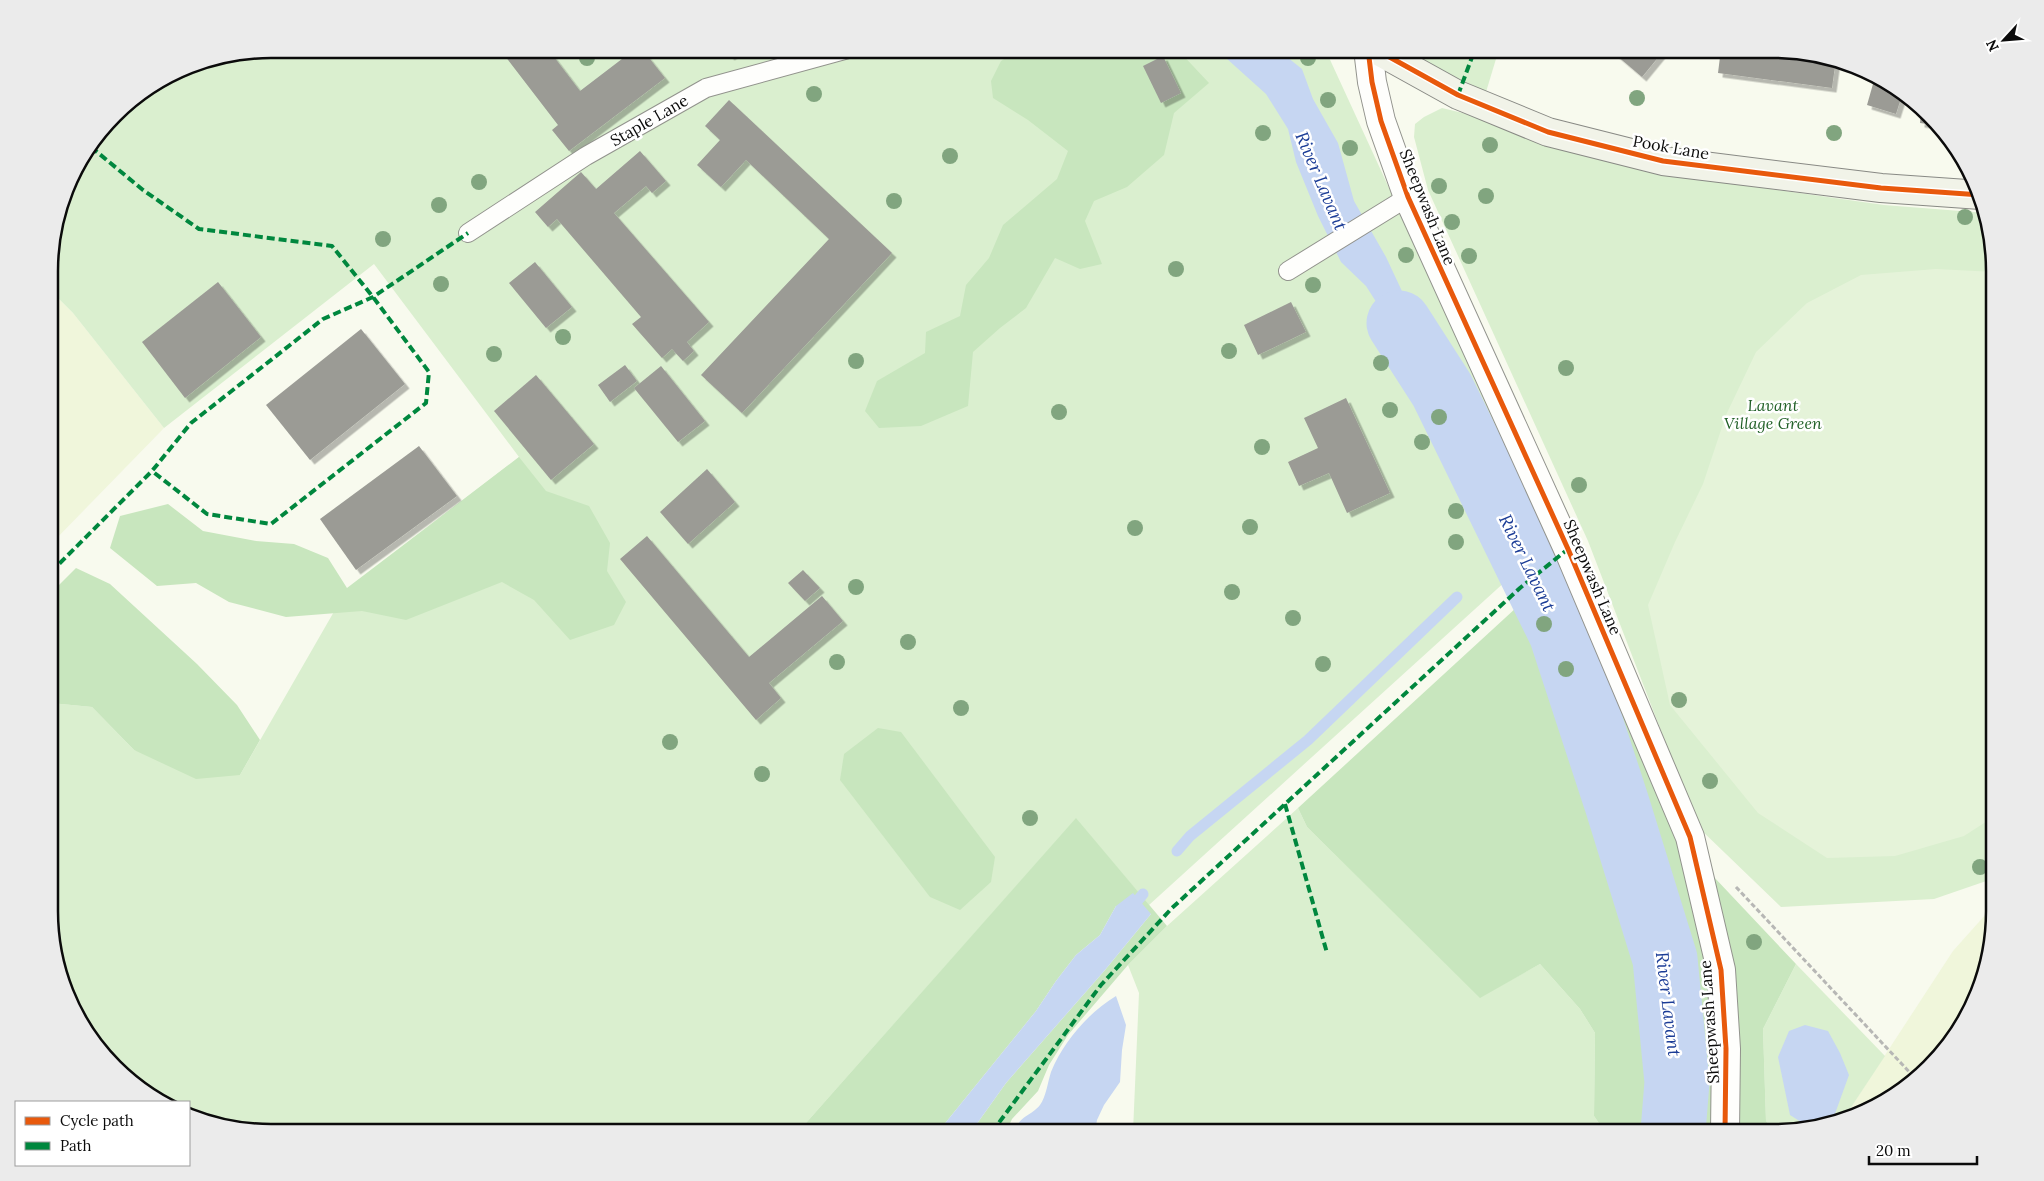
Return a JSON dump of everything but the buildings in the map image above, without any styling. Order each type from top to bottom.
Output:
[{"type":"street","name":"Sheepwash Lane","points":[[1369,58],[1372,82],[1381,122],[1408,197],[1568,549],[1690,837],[1721,970],[1726,1049],[1725,1124]]},
{"type":"street","name":"Pook Lane","points":[[1391,58],[1458,95],[1548,132],[1663,161],[1881,188],[1972,194]]},
{"type":"lane","name":"Staple Lane","points":[[468,233],[586,156],[706,88],[815,58]]},
{"type":"lane","points":[[1288,271],[1408,197]]},
{"type":"path","points":[[1730,881],[1911,1073]]},
{"type":"green space","points":[[1006,58],[1185,58],[1209,83],[1174,113],[1164,155],[1127,187],[1094,201],[1085,221],[1102,264],[1080,269],[1055,258],[1026,308],[973,352],[968,406],[921,426],[879,428],[865,411],[877,381],[925,353],[926,332],[960,316],[966,285],[989,258],[1003,225],[1057,179],[1068,151],[1028,120],[993,98],[991,81],[1001,61]]},
{"type":"green space","points":[[1329,58],[1551,540],[1149,905],[1076,819],[805,1124],[271,1124],[243,1122],[202,1112],[190,1107],[190,1101],[174,1101],[152,1088],[130,1071],[110,1051],[93,1029],[79,1005],[65,965],[58,924],[58,704],[92,707],[134,750],[240,775],[347,589],[519,457],[374,264],[164,428],[73,313],[58,298],[59,243],[69,202],[79,176],[93,152],[110,130],[130,110],[152,93],[176,79],[202,69],[243,59]]},
{"type":"green space","points":[[1416,58],[1496,58],[1486,92]]},
{"type":"green space","name":"Lavant Village Green","points":[[1442,108],[1673,175],[1884,205],[1978,212],[1986,257],[1986,881],[1934,899],[1781,907],[1698,827],[1588,541],[1428,190],[1414,137],[1415,124]]},
{"type":"green space","points":[[1936,269],[1986,272],[1986,822],[1964,836],[1895,856],[1827,858],[1758,813],[1670,705],[1648,605],[1703,484],[1726,415],[1756,352],[1807,303],[1861,275]]},
{"type":"green space","points":[[58,298],[73,313],[164,428],[58,537]]},
{"type":"green space","points":[[519,457],[546,491],[589,506],[610,543],[607,571],[626,602],[614,625],[570,640],[534,600],[502,582],[406,620],[362,611],[286,617],[229,602],[196,583],[157,586],[110,548],[120,516],[168,504],[203,531],[256,541],[294,544],[328,558],[347,588]]},
{"type":"green space","points":[[1564,564],[1679,840],[1796,964],[1763,1029],[1766,1121],[1769,1124],[1600,1124],[1594,1116],[1595,1033],[1580,1009],[1540,964],[1480,998],[1307,827],[1298,808]]},
{"type":"green space","points":[[76,568],[110,584],[197,664],[237,705],[260,740],[240,775],[196,779],[134,750],[92,707],[58,704],[58,586]]},
{"type":"green space","points":[[878,728],[901,732],[995,857],[991,882],[960,910],[930,897],[840,780],[844,754]]},
{"type":"green space","points":[[1298,808],[1307,827],[1480,997],[1540,964],[1580,1009],[1595,1033],[1594,1116],[1600,1124],[1133,1124],[1139,993],[1128,965],[1167,926]]},
{"type":"green space","points":[[1076,818],[1167,926],[1128,965],[1068,1035],[1049,1065],[1038,1091],[1012,1119],[1010,1124],[977,1124],[1006,1083],[1105,970],[1151,914],[1116,906],[1100,935],[1076,955],[1036,1011],[944,1124],[805,1124]]},
{"type":"green space","points":[[1986,914],[1985,938],[1975,979],[1965,1005],[1951,1029],[1934,1051],[1914,1071],[1892,1088],[1868,1102],[1850,1109],[1953,951]]},
{"type":"green space","points":[[1796,964],[1885,1056],[1850,1109],[1801,1122],[1769,1124],[1766,1121],[1763,1029]]},
{"type":"water","points":[[1226,58],[1288,58],[1302,69],[1313,99],[1338,143],[1354,201],[1386,257],[1422,334],[1449,382],[1447,399],[1434,393],[1366,286],[1341,262],[1318,216],[1296,162],[1288,129],[1266,94]]},
{"type":"water","points":[[1133,893],[1151,914],[1105,970],[1006,1083],[977,1124],[944,1124],[1036,1011],[1076,955],[1100,935],[1116,906]]},
{"type":"water","points":[[1116,996],[1126,1025],[1120,1082],[1104,1105],[1096,1124],[1018,1124],[1042,1102],[1051,1072],[1062,1050],[1087,1019]]},
{"type":"water","points":[[1805,1025],[1828,1031],[1849,1075],[1835,1114],[1801,1122],[1790,1115],[1778,1057],[1789,1031]]},
{"type":"waterway","name":"River Lavant","points":[[1399,323],[1442,390],[1561,633],[1665,959],[1677,1082],[1674,1124]]},
{"type":"waterway","points":[[1177,851],[1190,836],[1308,740],[1457,597]]},
{"type":"waterway","points":[[1130,910],[1143,894]]},
{"type":"marked path","points":[[1458,95],[1472,58]]},
{"type":"marked path","points":[[95,150],[143,190],[199,229],[332,246],[429,372],[426,403],[271,524],[207,514],[152,471]]},
{"type":"marked path","points":[[58,565],[152,471],[191,423],[323,319],[373,297],[468,233]]},
{"type":"marked path","points":[[998,1124],[1101,985],[1172,908],[1520,588],[1568,549]]},
{"type":"marked path","points":[[1285,804],[1327,953]]},
{"type":"cycle path","points":[[1369,58],[1372,82],[1381,121],[1408,197],[1568,549],[1690,837],[1721,970],[1726,1049],[1725,1124]]},
{"type":"cycle path","points":[[1391,58],[1458,95],[1548,132],[1663,161],[1881,188],[1972,194]]}]
